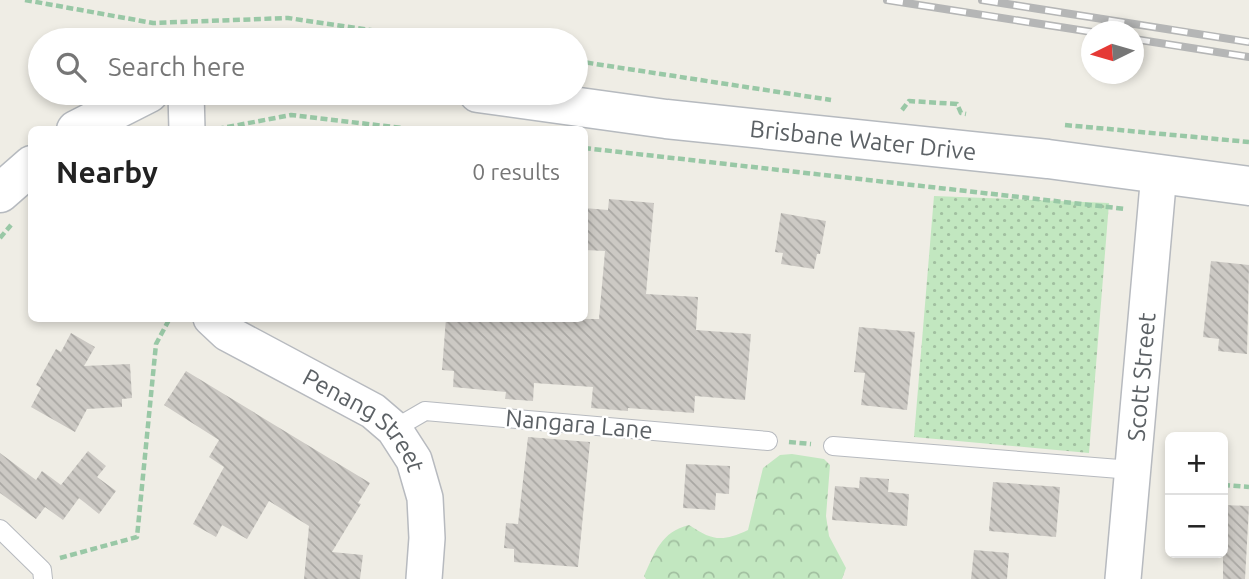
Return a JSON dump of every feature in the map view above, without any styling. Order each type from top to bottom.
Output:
[{"type":"main road","points":[[84,126],[125,105]]},
{"type":"main road","name":"Brisbane Water Drive","points":[[562,105],[666,120],[1159,173],[1249,186]]},
{"type":"main road","points":[[0,193],[28,168]]},
{"type":"street","points":[[186,105],[187,126]]},
{"type":"street","name":"Scott Street","points":[[1123,579],[1159,173]]},
{"type":"street","name":"Penang Street","points":[[215,322],[227,333],[373,411],[394,429],[414,460],[425,498],[427,538],[424,579]]},
{"type":"lane","name":"Nangara Lane","points":[[394,429],[425,411],[773,441]]},
{"type":"lane","points":[[833,446],[1132,470]]},
{"type":"lane","points":[[7,535],[42,569],[43,579]]},
{"type":"path","points":[[25,0],[153,23],[288,18],[356,28]]},
{"type":"path","points":[[588,63],[834,100]]},
{"type":"path","points":[[888,108],[902,110],[909,100],[957,104],[961,113],[975,115]]},
{"type":"path","points":[[236,126],[291,115],[385,126]]},
{"type":"path","points":[[1056,124],[1249,142]]},
{"type":"path","points":[[588,148],[1155,213]]},
{"type":"path","points":[[7,535],[58,558],[137,537],[156,344],[168,322]]},
{"type":"path","points":[[773,441],[814,444]]},
{"type":"path","points":[[1228,485],[1249,487]]},
{"type":"green space","points":[[934,196],[1109,203],[1089,453],[914,437]]},
{"type":"green space","points":[[780,455],[824,459],[830,465],[826,516],[829,536],[846,568],[842,579],[646,579],[644,576],[660,544],[679,528],[689,525],[718,538],[731,537],[748,530],[763,468]]},
{"type":"building","points":[[609,199],[654,203],[646,294],[698,297],[696,330],[751,334],[745,400],[695,396],[694,413],[628,408],[628,411],[591,408],[593,387],[534,383],[533,401],[505,399],[506,392],[453,387],[454,371],[442,370],[446,322],[588,322],[588,319],[599,319],[605,251],[588,250],[588,208],[608,210]]},
{"type":"building","points":[[781,213],[826,221],[820,254],[817,254],[814,269],[781,264],[783,253],[775,252]]},
{"type":"building","points":[[1211,261],[1249,265],[1247,354],[1218,351],[1219,339],[1203,337]]},
{"type":"building","points":[[859,327],[915,332],[907,410],[861,405],[865,373],[854,372]]},
{"type":"building","points":[[71,333],[95,347],[84,366],[130,364],[132,398],[122,399],[122,407],[87,409],[75,432],[31,407],[41,388],[36,385],[56,349],[61,352]]},
{"type":"building","points":[[186,371],[370,483],[358,503],[361,504],[332,552],[363,555],[360,579],[304,579],[309,526],[269,501],[247,539],[222,525],[216,537],[193,524],[224,467],[209,457],[219,440],[164,405]]},
{"type":"building","points":[[528,437],[590,442],[578,567],[514,562],[514,549],[504,548],[506,523],[518,524]]},
{"type":"building","points":[[88,451],[106,466],[97,477],[116,491],[99,514],[79,498],[63,520],[45,507],[36,519],[0,493],[0,453],[36,480],[42,471],[61,485]]},
{"type":"building","points":[[686,464],[730,466],[729,494],[716,493],[715,510],[683,508]]},
{"type":"building","points":[[860,477],[889,479],[888,492],[909,494],[907,526],[832,520],[835,486],[859,488]]},
{"type":"building","points":[[993,482],[1060,487],[1056,537],[989,531]]},
{"type":"building","points":[[1228,505],[1249,506],[1245,579],[1223,579],[1223,558],[1228,558]]},
{"type":"building","points":[[974,550],[1009,553],[1007,579],[971,579]]},
{"type":"railway","points":[[887,0],[1081,30]]},
{"type":"railway","points":[[982,0],[1249,42]]},
{"type":"railway","points":[[1144,41],[1249,57]]}]
